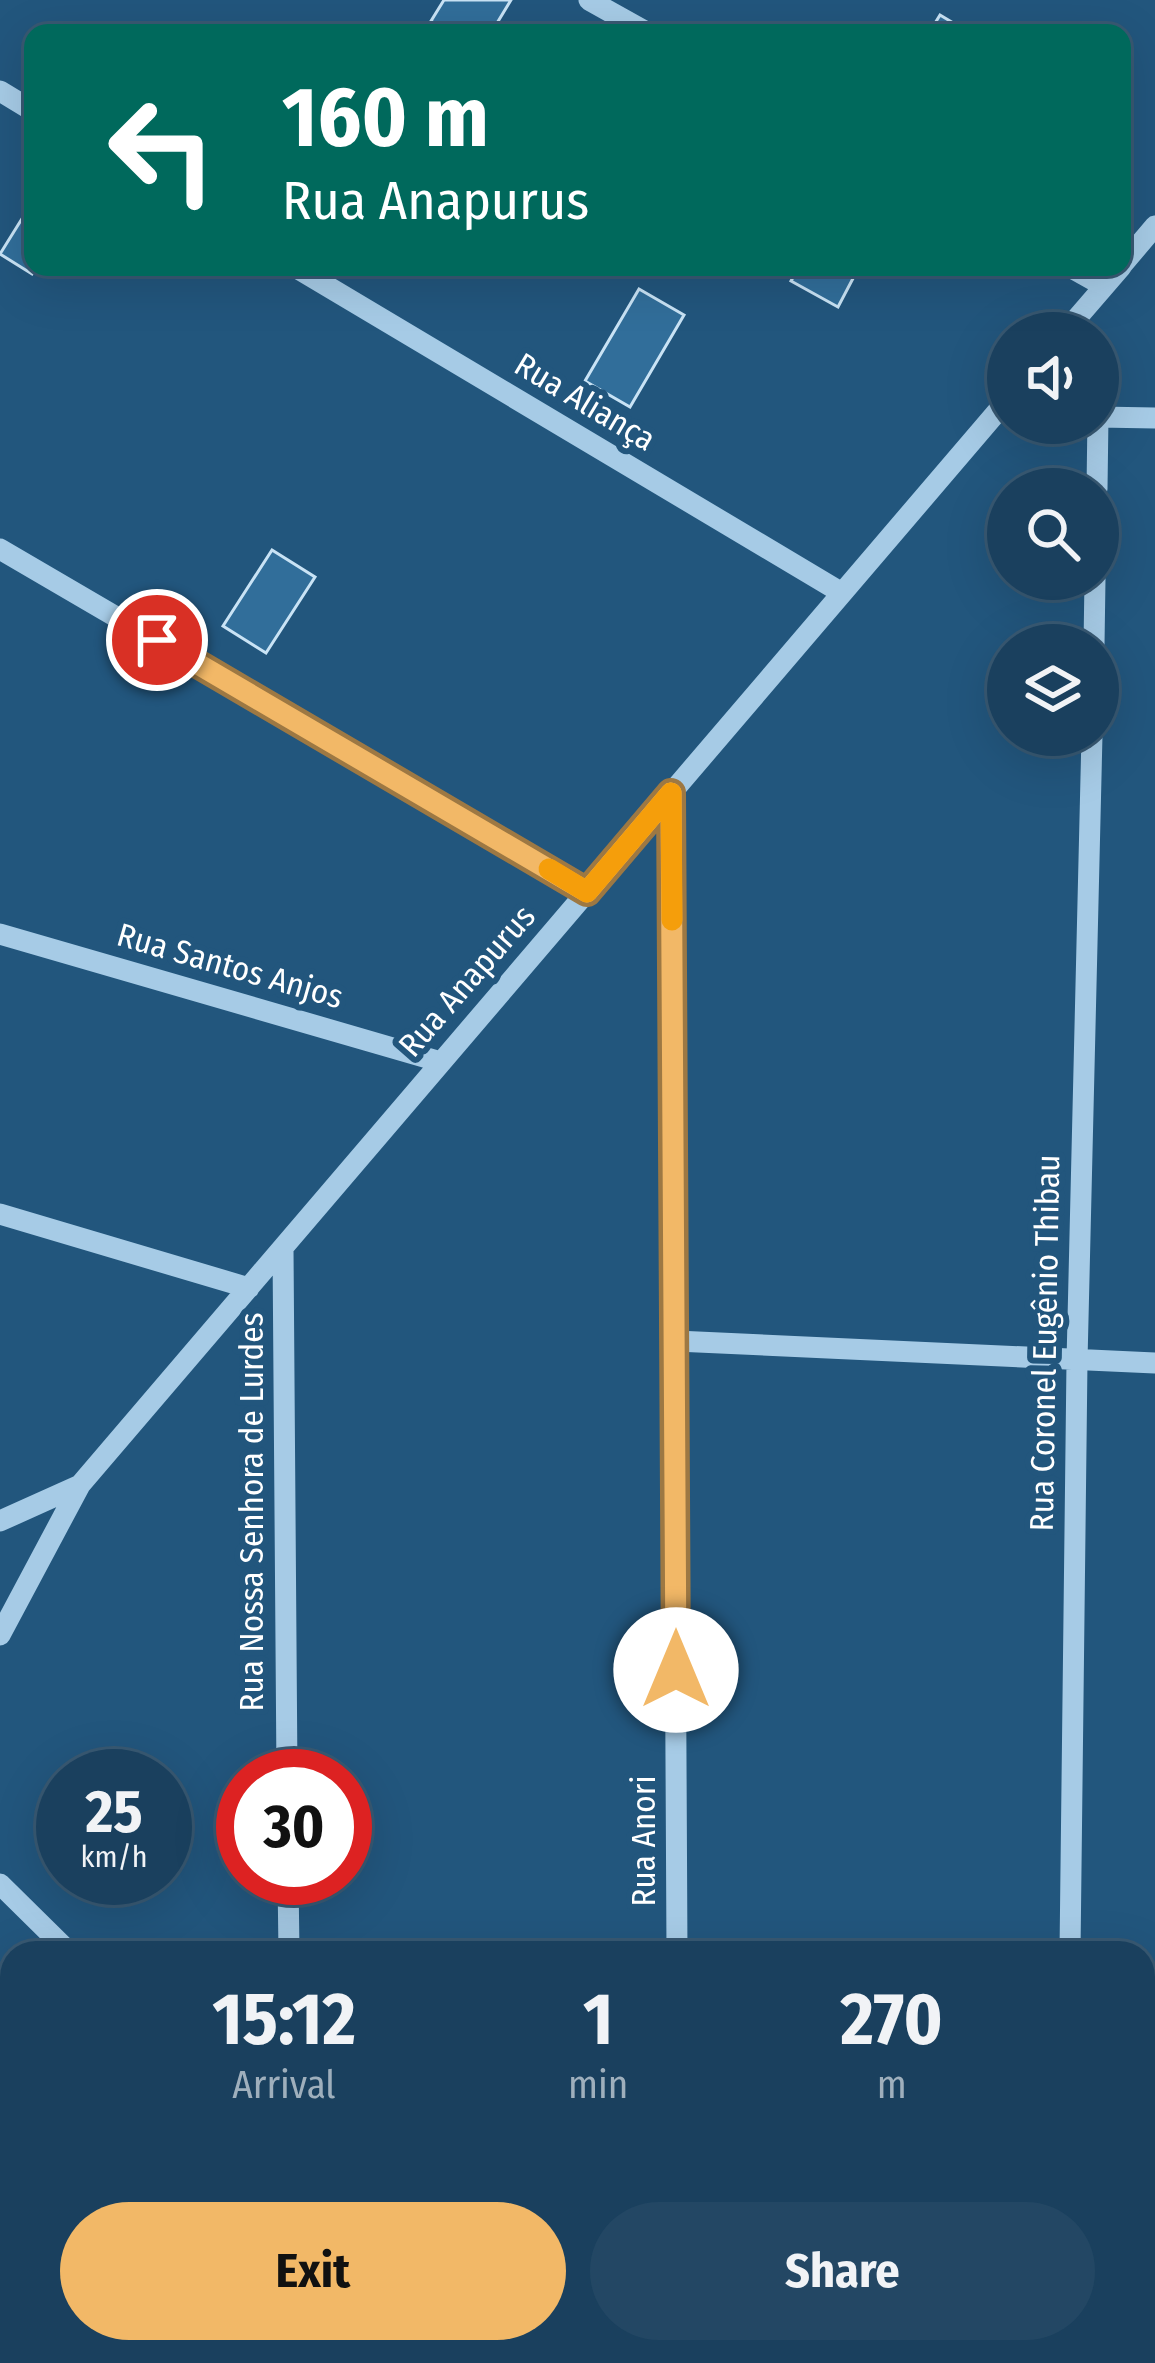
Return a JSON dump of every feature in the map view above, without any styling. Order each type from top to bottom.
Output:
[{"type":"street","points":[[589,0],[632,24]]},
{"type":"street","points":[[1131,254],[1155,226]]},
{"type":"street","name":"Rua Aliança","points":[[310,276],[842,593]]},
{"type":"street","points":[[1086,276],[1104,286]]},
{"type":"street","points":[[1082,312],[1112,276]]},
{"type":"street","points":[[1119,417],[1155,418]]},
{"type":"street","name":"Rua Anapurus","points":[[0,1521],[80,1485],[987,424]]},
{"type":"street","points":[[0,549],[587,892]]},
{"type":"street","name":"Rua Coronel Eugênio Thibau","points":[[1070,1941],[1091,756]]},
{"type":"street","name":"Rua Anori","points":[[671,793],[677,1941]]},
{"type":"street","name":"Rua Santos Anjos","points":[[0,934],[441,1062]]},
{"type":"street","points":[[0,1214],[249,1288]]},
{"type":"street","name":"Rua Nossa Senhora de Lurdes","points":[[283,1248],[287,1749]]},
{"type":"street","points":[[676,1340],[1155,1363]]},
{"type":"street","points":[[0,1635],[80,1485]]},
{"type":"street","points":[[0,1884],[58,1941]]},
{"type":"street","points":[[288,1905],[289,1941]]},
{"type":"building","points":[[444,0],[511,0],[496,24],[431,21]]},
{"type":"building","points":[[940,15],[955,24],[934,24]]},
{"type":"building","points":[[24,215],[24,269],[0,254]]},
{"type":"building","points":[[794,276],[854,276],[838,307],[791,281]]},
{"type":"building","points":[[639,289],[684,315],[630,407],[585,381]]},
{"type":"building","points":[[272,550],[315,577],[266,653],[223,626]]},
{"type":"slow traffic","points":[[549,869],[587,892],[671,793],[672,920]]},
{"type":"route","points":[[157,640],[587,892],[671,793],[676,1670]]}]
